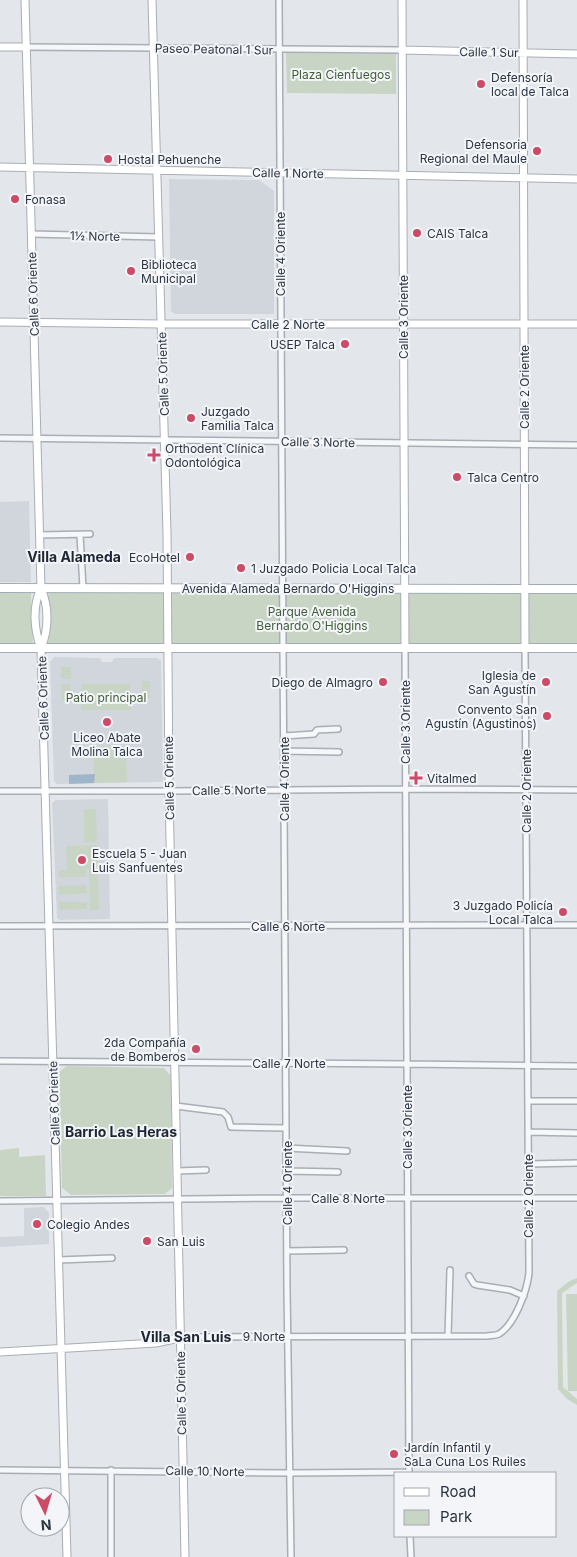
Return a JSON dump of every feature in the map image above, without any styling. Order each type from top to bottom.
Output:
[{"type":"main road","name":"Calle 6 Oriente","points":[[24,0],[40,588],[47,616],[47,628],[41,648]]},
{"type":"main road","name":"Calle 5 Oriente","points":[[152,0],[160,237],[168,588],[169,791],[185,1557]]},
{"type":"main road","name":"Calle 3 Oriente","points":[[402,0],[405,648]]},
{"type":"main road","name":"Calle 2 Oriente","points":[[522,0],[525,648]]},
{"type":"main road","points":[[0,47],[26,47]]},
{"type":"main road","name":"Calle 1 Sur","points":[[402,50],[577,54]]},
{"type":"main road","name":"Calle 1 Norte","points":[[0,167],[577,179]]},
{"type":"main road","name":"Calle 2 Norte","points":[[0,322],[577,324]]},
{"type":"main road","name":"Avenida Alameda Bernardo O'Higgins","points":[[0,588],[577,589]]},
{"type":"main road","name":"Calle 6 Oriente","points":[[40,588],[35,618],[41,648],[67,1557]]},
{"type":"main road","points":[[0,648],[577,648]]},
{"type":"main road","name":"9 Norte","points":[[0,1352],[156,1343],[180,1338]]},
{"type":"street","name":"Calle 4 Oriente","points":[[279,0],[286,1148],[291,1557]]},
{"type":"street","name":"Paseo Peatonal 1 Sur","points":[[26,47],[402,50]]},
{"type":"street","name":"1½ Norte","points":[[31,234],[160,237]]},
{"type":"street","name":"Calle 3 Norte","points":[[0,438],[577,445]]},
{"type":"street","points":[[39,535],[90,534]]},
{"type":"street","points":[[80,535],[83,588]]},
{"type":"street","name":"Calle 3 Oriente","points":[[405,648],[409,1472]]},
{"type":"street","name":"Calle 2 Oriente","points":[[409,1336],[487,1336],[499,1333],[506,1328],[514,1315],[528,1284],[525,648]]},
{"type":"street","points":[[284,736],[309,735],[314,734],[316,730],[338,729]]},
{"type":"street","points":[[284,751],[339,752]]},
{"type":"street","name":"Calle 5 Norte","points":[[0,791],[284,789],[577,790]]},
{"type":"street","name":"Calle 6 Norte","points":[[0,926],[577,926]]},
{"type":"street","name":"Calle 7 Norte","points":[[0,1061],[577,1066]]},
{"type":"street","points":[[528,1101],[577,1101]]},
{"type":"street","points":[[176,1106],[223,1112],[228,1116],[231,1128],[286,1128]]},
{"type":"street","points":[[528,1132],[577,1132]]},
{"type":"street","points":[[286,1148],[347,1151]]},
{"type":"street","points":[[528,1164],[577,1164]]},
{"type":"street","points":[[177,1171],[206,1170]]},
{"type":"street","points":[[287,1171],[338,1172]]},
{"type":"street","name":"Calle 8 Norte","points":[[0,1200],[577,1198]]},
{"type":"street","points":[[287,1251],[344,1250]]},
{"type":"street","points":[[58,1260],[112,1258]]},
{"type":"street","points":[[448,1336],[450,1270]]},
{"type":"street","points":[[469,1276],[477,1286],[510,1290],[524,1296]]},
{"type":"street","name":"9 Norte","points":[[180,1338],[189,1336],[409,1336]]},
{"type":"street","name":"Calle 10 Norte","points":[[0,1470],[394,1473]]},
{"type":"street","points":[[111,1470],[111,1557]]},
{"type":"street","points":[[410,1537],[411,1557]]},
{"type":"shaded area","points":[[169,179],[259,180],[274,191],[274,314],[174,314],[171,311]]},
{"type":"shaded area","points":[[29,501],[31,582],[0,582],[0,502]]},
{"type":"shaded area","name":"Liceo Abate Molina Talca","points":[[54,657],[100,658],[102,662],[112,662],[114,658],[157,658],[161,661],[163,782],[57,784],[54,781],[50,662]]},
{"type":"shaded area","name":"Escuela 5 - Juan Luis Sanfuentes","points":[[108,799],[110,919],[60,920],[57,918],[52,803],[56,800]]},
{"type":"shaded area","name":"Colegio Andes","points":[[44,1207],[49,1213],[49,1244],[0,1247],[0,1237],[24,1236],[24,1208]]},
{"type":"green space","name":"Plaza Cienfuegos","points":[[286,53],[396,54],[396,94],[287,93]]},
{"type":"green space","points":[[0,592],[31,593],[33,644],[0,645]]},
{"type":"green space","name":"Parque Avenida Bernardo O'Higgins","points":[[51,592],[577,592],[577,645],[50,645],[48,642],[51,621],[48,596]]},
{"type":"green space","points":[[61,667],[71,667],[71,679],[61,679]]},
{"type":"green space","points":[[142,681],[150,681],[150,698],[142,699]]},
{"type":"green space","points":[[61,684],[71,684],[71,701],[62,701]]},
{"type":"green space","name":"Patio principal","points":[[81,684],[130,684],[131,710],[81,710]]},
{"type":"green space","points":[[94,746],[126,746],[127,782],[94,783]]},
{"type":"green space","points":[[84,809],[96,809],[97,842],[84,843]]},
{"type":"green space","points":[[97,845],[99,910],[90,910],[89,869],[86,869],[86,877],[59,877],[59,870],[67,870],[66,846]]},
{"type":"green space","points":[[86,885],[87,893],[59,895],[60,902],[87,902],[87,909],[59,910],[58,886]]},
{"type":"green space","points":[[67,1066],[164,1068],[171,1076],[172,1188],[165,1194],[71,1195],[62,1188],[59,1072]]},
{"type":"green space","points":[[19,1148],[19,1157],[45,1155],[46,1196],[0,1196],[0,1150]]},
{"type":"green space","points":[[577,1278],[577,1283],[562,1293],[563,1387],[577,1399],[577,1405],[567,1399],[558,1389],[557,1291],[568,1282]]},
{"type":"green space","points":[[566,1294],[577,1294],[577,1391],[568,1391]]},
{"type":"water","points":[[95,774],[94,783],[69,784],[69,775]]},
{"type":"place","name":"Defensoría local de Talca","points":[[481,84]]},
{"type":"place","name":"Defensoria Regional del Maule","points":[[537,151]]},
{"type":"place","name":"Hostal Pehuenche","points":[[108,159]]},
{"type":"place","name":"Fonasa","points":[[15,199]]},
{"type":"place","name":"CAIS Talca","points":[[417,233]]},
{"type":"place","name":"Biblioteca Municipal","points":[[131,271]]},
{"type":"place","name":"USEP Talca","points":[[345,344]]},
{"type":"place","name":"Juzgado Familia Talca","points":[[191,418]]},
{"type":"place","name":"Orthodent Clínica Odontológica","points":[[154,455]]},
{"type":"place","name":"Talca Centro","points":[[457,477]]},
{"type":"place","name":"EcoHotel","points":[[190,557]]},
{"type":"place","name":"1 Juzgado Policia Local Talca","points":[[241,568]]},
{"type":"place","name":"Diego de Almagro","points":[[383,682]]},
{"type":"place","name":"Iglesia de San Agustín","points":[[546,682]]},
{"type":"place","name":"Convento San Agustín (Agustinos)","points":[[547,716]]},
{"type":"place","name":"Liceo Abate Molina Talca","points":[[107,722]]},
{"type":"place","name":"Vitalmed","points":[[416,778]]},
{"type":"place","name":"Escuela 5 - Juan Luis Sanfuentes","points":[[82,860]]},
{"type":"place","name":"3 Juzgado Policía Local Talca","points":[[563,912]]},
{"type":"place","name":"2da Compañía de Bomberos","points":[[196,1049]]},
{"type":"place","name":"Colegio Andes","points":[[37,1224]]},
{"type":"place","name":"San Luis","points":[[147,1241]]},
{"type":"place","name":"Jardín Infantil y SaLa Cuna Los Ruiles","points":[[394,1454]]},
{"type":"district","name":"Villa Alameda","points":[[74,556]]},
{"type":"district","name":"Barrio Las Heras","points":[[121,1131]]},
{"type":"district","name":"Villa San Luis","points":[[186,1336]]}]
